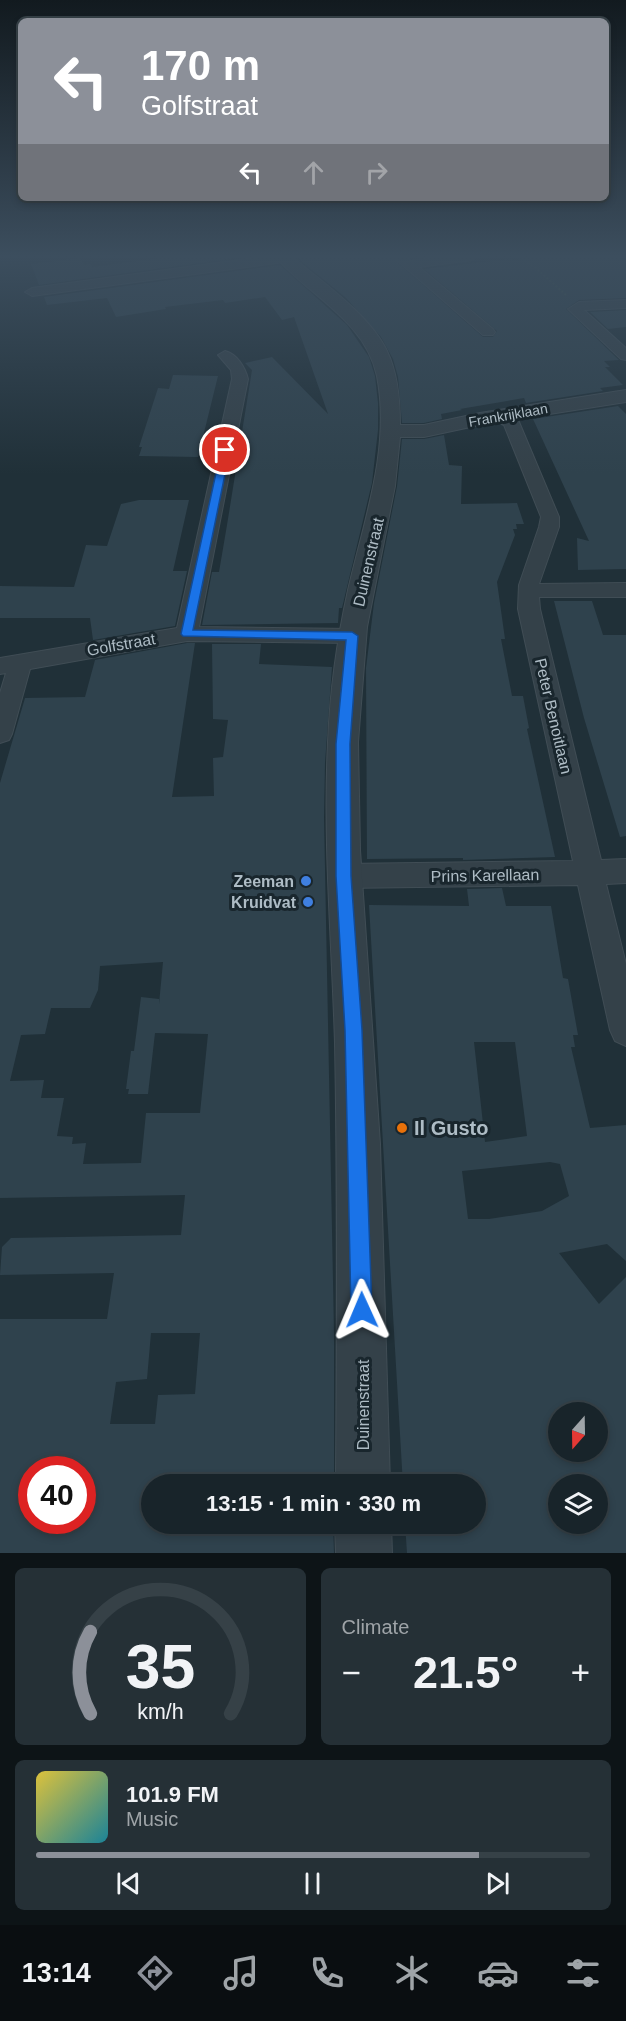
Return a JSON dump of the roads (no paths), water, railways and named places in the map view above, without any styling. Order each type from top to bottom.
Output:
[{"type":"street","name":"Duinenstraat","points":[[361,328],[377,347],[387,384],[390,429],[384,493],[352,636],[343,744],[343,876],[354,1042],[362,1288],[363,1474]]},
{"type":"street","points":[[484,328],[488,332]]},
{"type":"street","points":[[596,328],[626,356]]},
{"type":"street","points":[[187,634],[240,379],[238,369],[225,355]]},
{"type":"street","name":"Frankrijklaan","points":[[390,429],[406,433],[626,396]]},
{"type":"street","name":"Peter Benoitlaan","points":[[498,417],[511,422],[550,517],[549,527],[528,591],[532,620],[626,1030]]},
{"type":"street","points":[[528,591],[626,590]]},
{"type":"street","name":"Golfstraat","points":[[10,664],[187,634],[352,636]]},
{"type":"street","points":[[0,734],[10,664]]},
{"type":"street","name":"Prins Karellaan","points":[[343,876],[528,875],[626,871]]},
{"type":"street","points":[[363,1534],[364,1553]]},
{"type":"place","name":"Zeeman","points":[[306,881]]},
{"type":"place","name":"Kruidvat","points":[[308,902]]},
{"type":"place","name":"Il Gusto","points":[[402,1128]]}]
